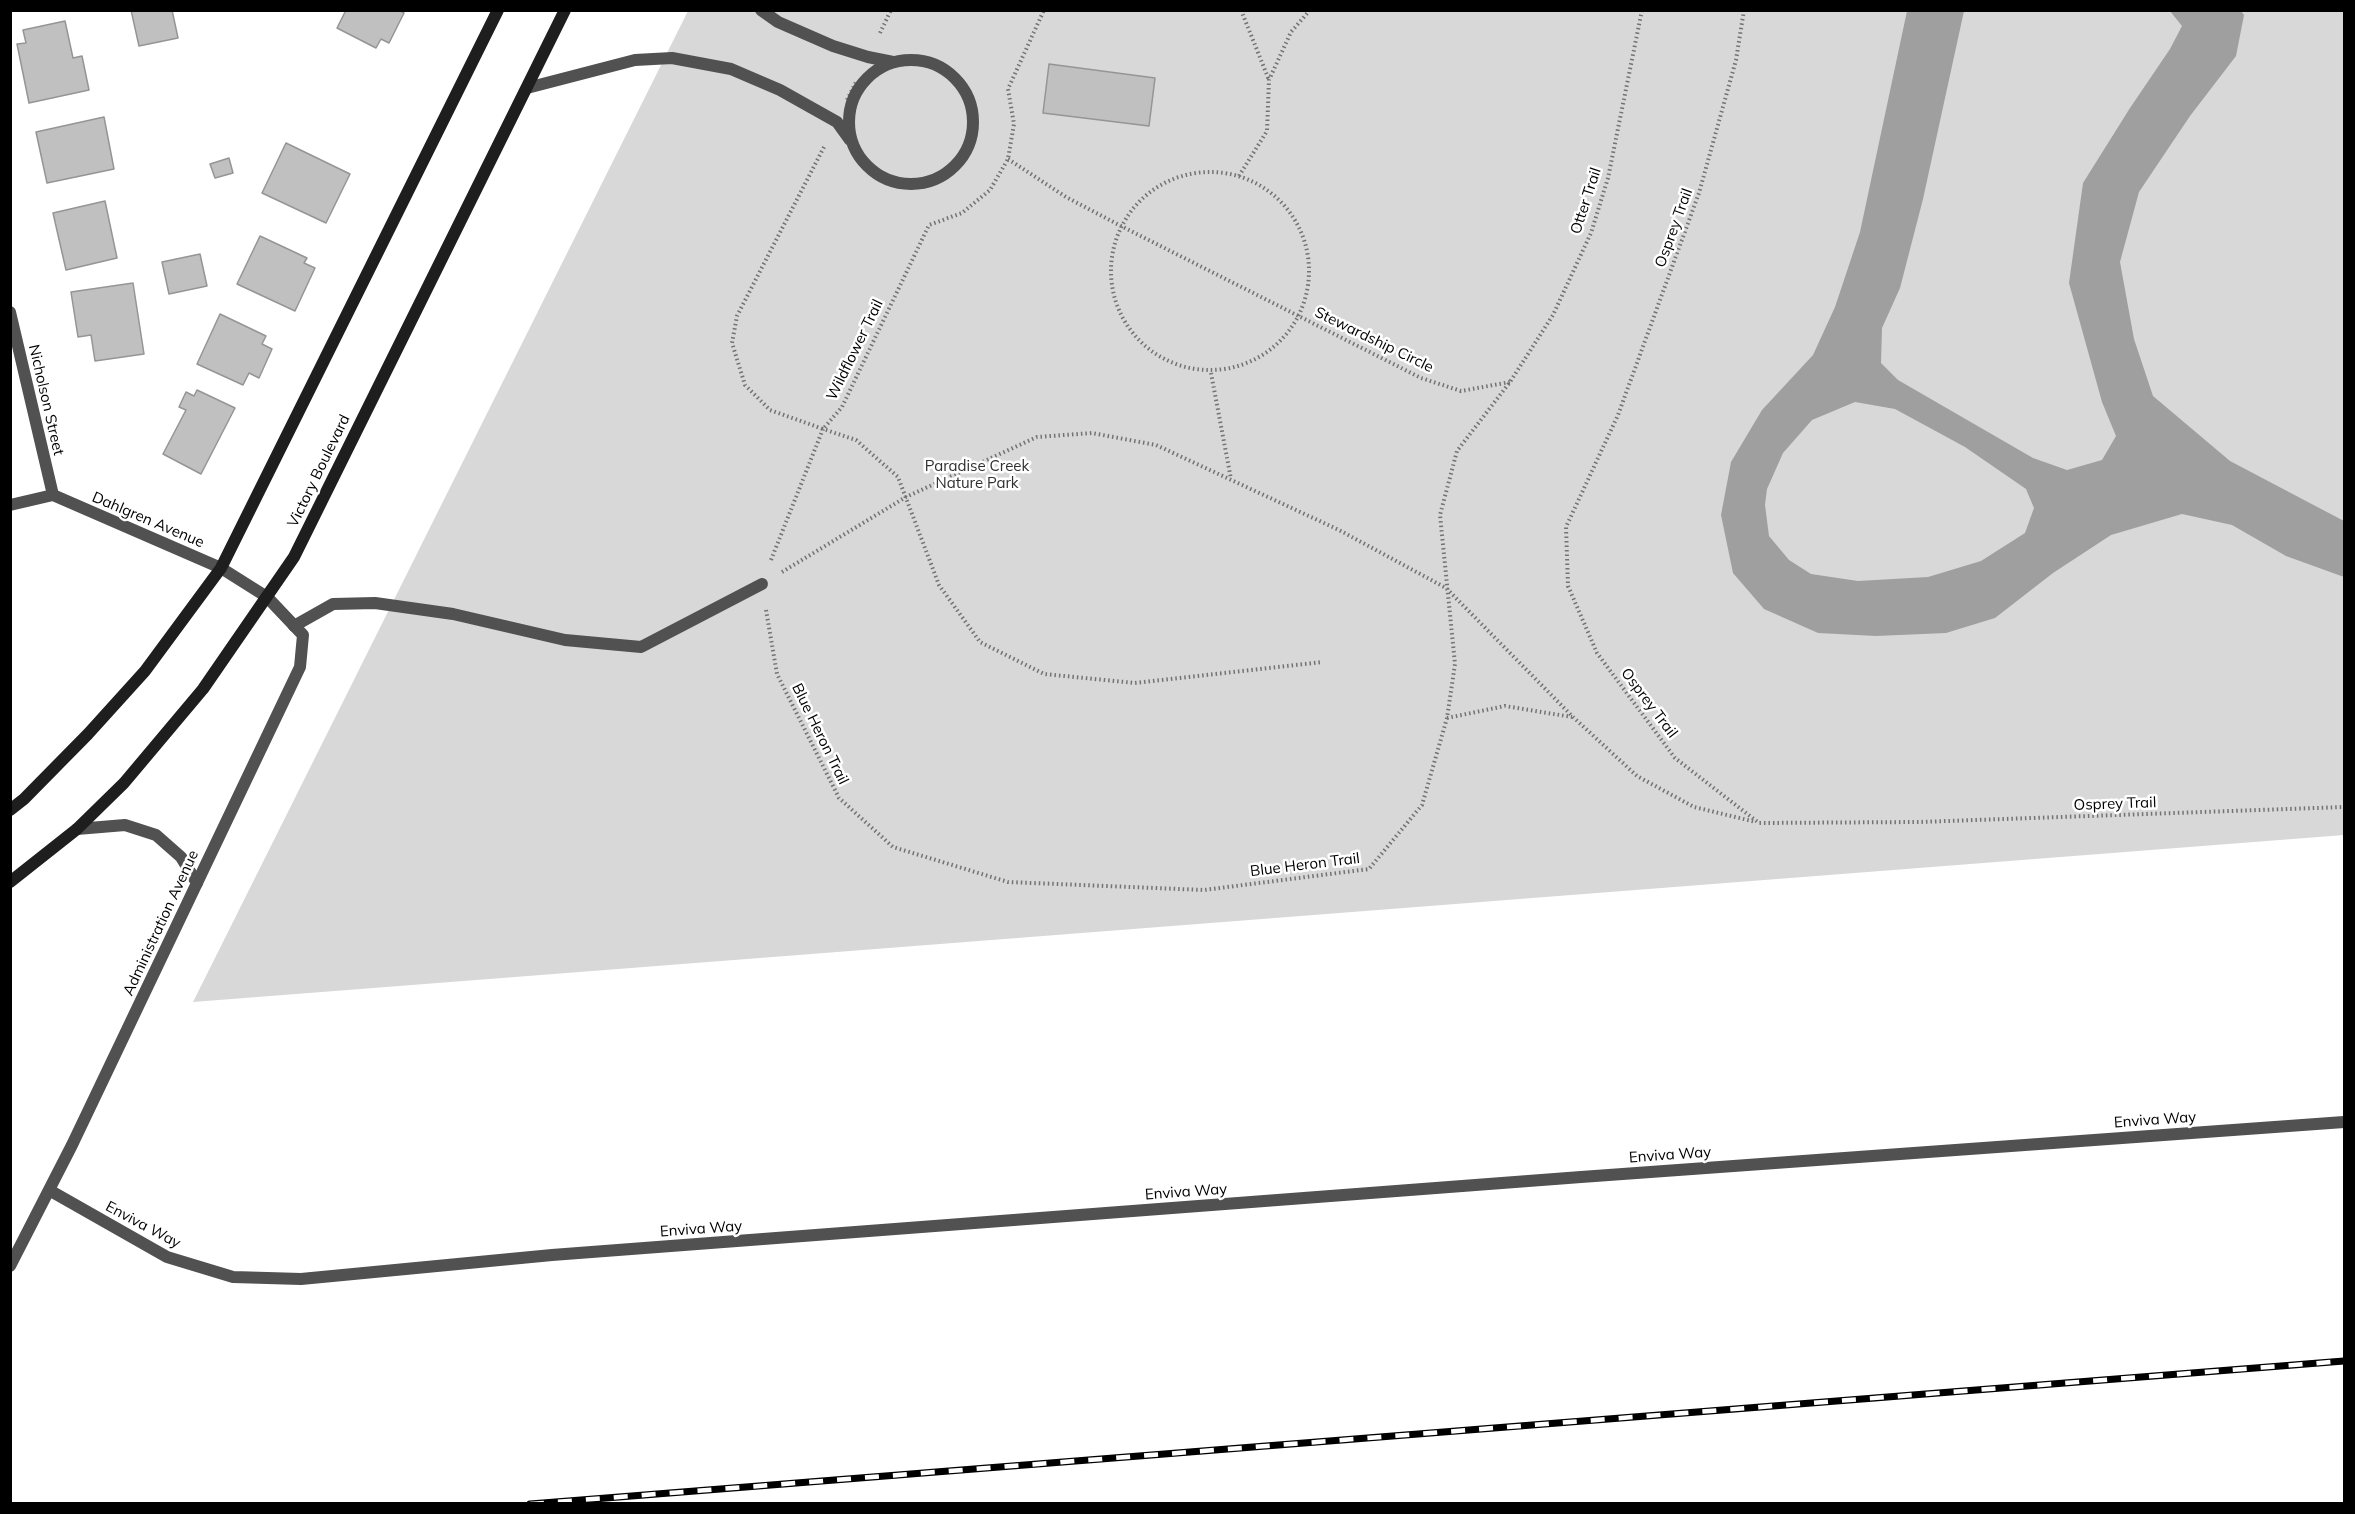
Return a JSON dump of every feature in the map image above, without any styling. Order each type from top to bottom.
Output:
[{"type":"main road","points":[[10,810],[24,799],[88,734],[145,671],[221,567],[498,10]]},
{"type":"main road","name":"Victory Boulevard","points":[[10,882],[77,829],[124,783],[203,689],[294,557],[565,10]]},
{"type":"street","points":[[527,88],[635,60],[672,58],[730,69],[780,90],[837,122],[862,161],[881,177],[904,184],[928,182],[951,171],[966,152],[974,128],[971,104],[960,82],[936,64],[917,59],[893,62],[868,57],[778,22],[761,10]]},
{"type":"street","points":[[850,140],[848,115],[855,92],[871,73],[893,62]]},
{"type":"street","name":"Nicholson Street","points":[[10,312],[53,495]]},
{"type":"street","name":"Dahlgren Avenue","points":[[53,495],[221,567],[267,597]]},
{"type":"street","points":[[10,505],[53,495]]},
{"type":"street","points":[[294,626],[333,604],[375,603],[453,614],[565,640],[641,647],[762,584]]},
{"type":"street","name":"Administration Avenue","points":[[10,1266],[49,1190],[300,667],[303,636],[267,597]]},
{"type":"street","points":[[77,829],[125,825],[156,835],[181,856],[197,882]]},
{"type":"street","name":"Enviva Way","points":[[49,1190],[167,1257],[233,1276],[302,1279],[552,1255],[1617,1174],[2344,1122]]},
{"type":"path","points":[[891,10],[837,122],[737,316],[732,343],[745,385],[770,410],[856,440],[898,477],[939,585],[980,642],[1044,674],[1135,683],[1322,662]]},
{"type":"path","name":"Wildflower Trail","points":[[823,429],[842,407],[928,225],[962,213],[976,202],[990,190],[1008,159],[1014,124],[1008,89],[1044,10]]},
{"type":"path","points":[[1241,10],[1269,80]]},
{"type":"path","points":[[1239,176],[1266,131],[1269,80],[1291,32],[1310,10]]},
{"type":"path","name":"Otter Trail","points":[[1446,588],[1440,515],[1457,451],[1510,382],[1553,315],[1591,233],[1608,178],[1642,10]]},
{"type":"path","name":"Osprey Trail","points":[[1744,10],[1737,60],[1699,193],[1618,415],[1566,526],[1568,586],[1597,653],[1675,758],[1759,823],[1930,822],[2344,807]]},
{"type":"path","name":"Stewardship Circle","points":[[1008,159],[1066,197],[1420,378],[1461,391],[1510,382]]},
{"type":"path","name":"Stewardship Circle","points":[[1218,172],[1239,176],[1256,183],[1287,207],[1305,241],[1310,280],[1299,317],[1275,347],[1240,366],[1211,373],[1164,360],[1133,335],[1114,301],[1110,262],[1121,226],[1146,195],[1180,176],[1218,172]]},
{"type":"path","points":[[1211,373],[1231,480]]},
{"type":"path","points":[[762,584],[823,429]]},
{"type":"path","points":[[762,584],[906,497],[1037,437],[1092,433],[1156,445],[1340,530],[1446,588],[1573,717],[1637,776],[1694,807],[1759,823]]},
{"type":"path","name":"Blue Heron Trail","points":[[762,584],[777,674],[838,798],[893,847],[1008,882],[1204,890],[1369,869],[1422,805],[1447,718],[1455,664],[1446,588]]},
{"type":"path","points":[[1447,718],[1505,706],[1573,717]]},
{"type":"green space","name":"Paradise Creek Nature Park","points":[[688,11],[2344,11],[2344,835],[193,1002]]},
{"type":"shaded area","points":[[1907,11],[1964,11],[1923,199],[1900,288],[1882,328],[1881,363],[1898,380],[2033,458],[2067,470],[2102,460],[2116,436],[2102,402],[2069,283],[2083,183],[2170,49],[2182,26],[2170,11],[2241,11],[2244,15],[2236,56],[2190,116],[2139,192],[2120,262],[2134,339],[2153,396],[2230,461],[2344,521],[2344,577],[2286,556],[2232,525],[2182,514],[2111,535],[2053,573],[1995,618],[1946,633],[1876,636],[1818,633],[1764,609],[1733,573],[1721,515],[1731,462],[1762,410],[1813,355],[1835,307],[1860,232]],"holes":[[[1855,402],[1895,409],[1965,447],[2026,489],[2034,508],[2025,533],[1981,561],[1928,577],[1858,581],[1811,574],[1789,560],[1769,536],[1765,505],[1767,489],[1783,453],[1812,420]]]},
{"type":"building","points":[[131,10],[172,10],[178,38],[139,46]]},
{"type":"building","points":[[346,10],[399,10],[404,13],[389,43],[381,39],[376,48],[337,28]]},
{"type":"building","points":[[65,21],[73,58],[82,56],[89,90],[29,103],[17,44],[26,43],[23,30]]},
{"type":"building","points":[[1049,64],[1155,78],[1149,126],[1043,113]]},
{"type":"building","points":[[104,117],[114,169],[47,183],[36,132]]},
{"type":"building","points":[[286,143],[350,174],[326,223],[262,193]]},
{"type":"building","points":[[229,158],[233,173],[215,178],[210,164]]},
{"type":"building","points":[[105,201],[117,258],[66,270],[53,213]]},
{"type":"building","points":[[260,236],[307,258],[304,263],[315,268],[295,311],[237,284]]},
{"type":"building","points":[[200,254],[207,286],[169,294],[162,262]]},
{"type":"building","points":[[133,283],[144,354],[95,361],[91,335],[78,337],[71,292]]},
{"type":"building","points":[[220,314],[266,336],[262,344],[272,349],[259,378],[249,373],[243,385],[197,364]]},
{"type":"building","points":[[197,390],[235,408],[201,474],[163,454],[186,410],[179,407],[186,392],[194,396]]},
{"type":"railway","points":[[530,1504],[2344,1361]]}]
